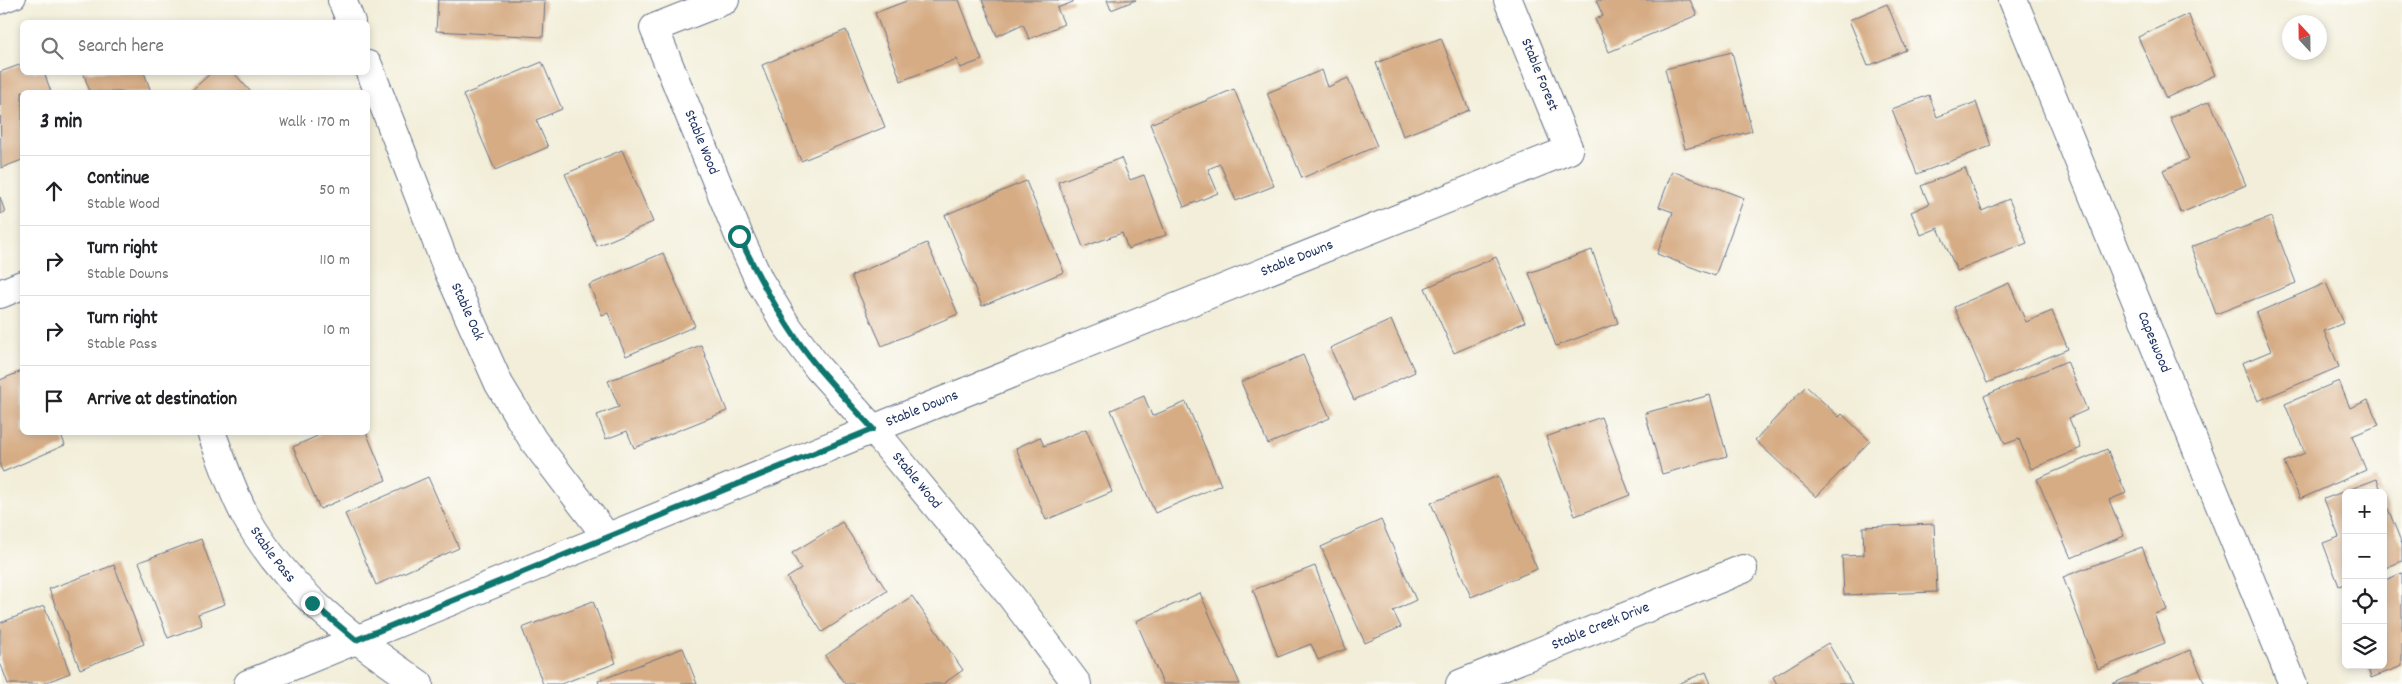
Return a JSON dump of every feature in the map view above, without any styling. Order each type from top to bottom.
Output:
[{"type":"street","points":[[342,0],[350,20]]},
{"type":"street","name":"Stable Wood","points":[[725,0],[654,28],[739,236],[759,280],[785,323],[818,368],[873,429],[1011,596],[1077,684]]},
{"type":"street","name":"Stable Forest","points":[[1508,0],[1569,150]]},
{"type":"street","name":"Capeswood","points":[[2013,0],[2293,684]]},
{"type":"street","name":"Stable Oak","points":[[370,70],[447,268],[499,384],[538,447],[607,537]]},
{"type":"street","name":"Stable Downs","points":[[248,684],[873,429],[1569,150]]},
{"type":"street","points":[[0,294],[20,286]]},
{"type":"street","name":"Stable Pass","points":[[212,435],[245,515],[264,547],[286,576],[312,603],[356,640],[419,684]]},
{"type":"street","name":"Stable Creek Drive","points":[[1460,684],[1742,569]]},
{"type":"lane","points":[[0,7],[18,0]]},
{"type":"building","points":[[438,0],[545,0],[543,37],[436,31]]},
{"type":"building","points":[[909,0],[959,0],[982,60],[960,68],[957,59],[901,81],[875,13]]},
{"type":"building","points":[[982,0],[1073,0],[1073,2],[1057,8],[1064,24],[1029,39],[1023,24],[997,36]]},
{"type":"building","points":[[1107,0],[1136,0],[1111,10]]},
{"type":"building","points":[[1596,0],[1690,0],[1697,15],[1609,52],[1595,19],[1603,16]]},
{"type":"building","points":[[1887,4],[1906,50],[1868,66],[1849,20]]},
{"type":"building","points":[[2188,14],[2215,75],[2166,98],[2138,37]]},
{"type":"building","points":[[846,30],[885,127],[801,161],[762,65]]},
{"type":"building","points":[[1441,38],[1469,110],[1403,136],[1376,63]]},
{"type":"building","points":[[1732,52],[1752,131],[1685,149],[1665,69]]},
{"type":"building","points":[[542,62],[562,109],[536,120],[548,147],[495,170],[463,95]]},
{"type":"building","points":[[20,65],[20,75],[45,75],[50,90],[20,90],[20,161],[1,168],[0,72]]},
{"type":"building","points":[[1322,70],[1328,87],[1348,78],[1377,146],[1302,178],[1267,93]]},
{"type":"building","points":[[84,75],[145,75],[150,90],[89,90]]},
{"type":"building","points":[[209,75],[236,75],[249,90],[192,90]]},
{"type":"building","points":[[1234,89],[1274,186],[1236,201],[1220,164],[1208,169],[1218,193],[1184,207],[1150,124]]},
{"type":"building","points":[[1929,95],[1937,117],[1976,102],[1991,146],[1917,174],[1892,109]]},
{"type":"building","points":[[2210,101],[2246,185],[2181,213],[2163,170],[2189,159],[2170,118]]},
{"type":"building","points":[[622,150],[653,222],[597,246],[565,174]]},
{"type":"building","points":[[1121,158],[1130,180],[1144,175],[1166,235],[1128,249],[1122,233],[1083,247],[1058,182]]},
{"type":"building","points":[[1965,168],[1982,211],[2009,199],[2027,243],[1957,271],[1938,228],[1921,235],[1911,212],[1929,204],[1921,186]]},
{"type":"building","points":[[1672,171],[1744,198],[1715,276],[1657,254],[1673,212],[1659,207]]},
{"type":"building","points":[[1026,181],[1064,272],[982,306],[945,215]]},
{"type":"building","points":[[0,197],[5,212],[0,214]]},
{"type":"building","points":[[2271,217],[2296,283],[2216,314],[2191,247]]},
{"type":"building","points":[[927,243],[958,314],[882,346],[851,276]]},
{"type":"building","points":[[1592,250],[1618,323],[1556,346],[1529,273]]},
{"type":"building","points":[[663,253],[695,326],[626,356],[608,313],[602,315],[589,285]]},
{"type":"building","points":[[1496,257],[1525,322],[1454,353],[1425,288]]},
{"type":"building","points":[[2009,283],[2026,322],[2052,311],[2068,349],[1987,383],[1954,307]]},
{"type":"building","points":[[2326,283],[2344,323],[2324,331],[2339,367],[2258,401],[2242,363],[2271,351],[2256,313]]},
{"type":"building","points":[[1391,320],[1415,372],[1354,400],[1330,348]]},
{"type":"building","points":[[701,345],[727,411],[634,448],[627,431],[606,439],[597,415],[619,407],[608,381]]},
{"type":"building","points":[[1303,355],[1330,418],[1268,444],[1241,382]]},
{"type":"building","points":[[2067,361],[2087,410],[2069,418],[2081,448],[2031,469],[2019,439],[2005,444],[1984,396]]},
{"type":"building","points":[[20,372],[20,435],[61,435],[65,445],[3,472],[0,466],[0,380]]},
{"type":"building","points":[[2339,381],[2350,408],[2368,400],[2379,425],[2352,436],[2366,470],[2300,499],[2284,462],[2305,453],[2285,404]]},
{"type":"building","points":[[1806,386],[1839,417],[1842,414],[1870,441],[1816,497],[1755,440]]},
{"type":"building","points":[[1710,395],[1727,456],[1662,474],[1645,413]]},
{"type":"building","points":[[1144,396],[1152,416],[1186,402],[1221,485],[1155,513],[1111,410]]},
{"type":"building","points":[[1601,417],[1630,495],[1575,516],[1546,437]]},
{"type":"building","points":[[1086,429],[1112,492],[1046,520],[1016,448],[1040,437],[1044,446]]},
{"type":"building","points":[[319,435],[367,435],[386,480],[320,509],[293,447]]},
{"type":"building","points":[[2107,449],[2126,493],[2109,500],[2124,536],[2071,558],[2037,479]]},
{"type":"building","points":[[1498,476],[1537,569],[1471,597],[1431,503]]},
{"type":"building","points":[[428,477],[459,548],[376,585],[345,514]]},
{"type":"building","points":[[2377,479],[2381,489],[2350,489]]},
{"type":"building","points":[[2342,492],[2342,585],[2339,586],[2323,543],[2339,537],[2324,499]]},
{"type":"building","points":[[2387,506],[2402,544],[2402,561],[2387,567]]},
{"type":"building","points":[[1381,520],[1416,600],[1393,611],[1401,627],[1365,643],[1321,547]]},
{"type":"building","points":[[842,522],[887,591],[822,632],[787,578],[801,569],[792,553]]},
{"type":"building","points":[[1934,524],[1937,592],[1844,595],[1842,556],[1864,555],[1863,527]]},
{"type":"building","points":[[201,539],[225,604],[198,614],[202,625],[168,638],[139,562]]},
{"type":"building","points":[[2142,547],[2167,610],[2154,614],[2165,643],[2098,669],[2063,577]]},
{"type":"building","points":[[114,565],[144,644],[80,669],[49,589]]},
{"type":"building","points":[[1315,566],[1346,649],[1318,660],[1311,644],[1278,657],[1253,590]]},
{"type":"building","points":[[2402,573],[2402,666],[2371,678],[2368,669],[2387,669],[2387,579]]},
{"type":"building","points":[[1200,593],[1240,684],[1163,684],[1136,621]]},
{"type":"building","points":[[912,596],[963,670],[943,684],[845,684],[825,656]]},
{"type":"building","points":[[593,601],[616,663],[561,684],[543,684],[522,628]]},
{"type":"building","points":[[44,606],[70,673],[42,684],[8,684],[0,662],[0,623]]},
{"type":"building","points":[[1828,643],[1852,684],[1777,684],[1773,677]]},
{"type":"building","points":[[683,648],[697,684],[599,684],[598,681]]},
{"type":"building","points":[[2190,650],[2205,684],[2112,684]]},
{"type":"building","points":[[1706,672],[1711,684],[1678,684]]},
{"type":"route","points":[[312,603],[356,640],[873,429],[818,368],[785,323],[759,280],[739,236]]}]
